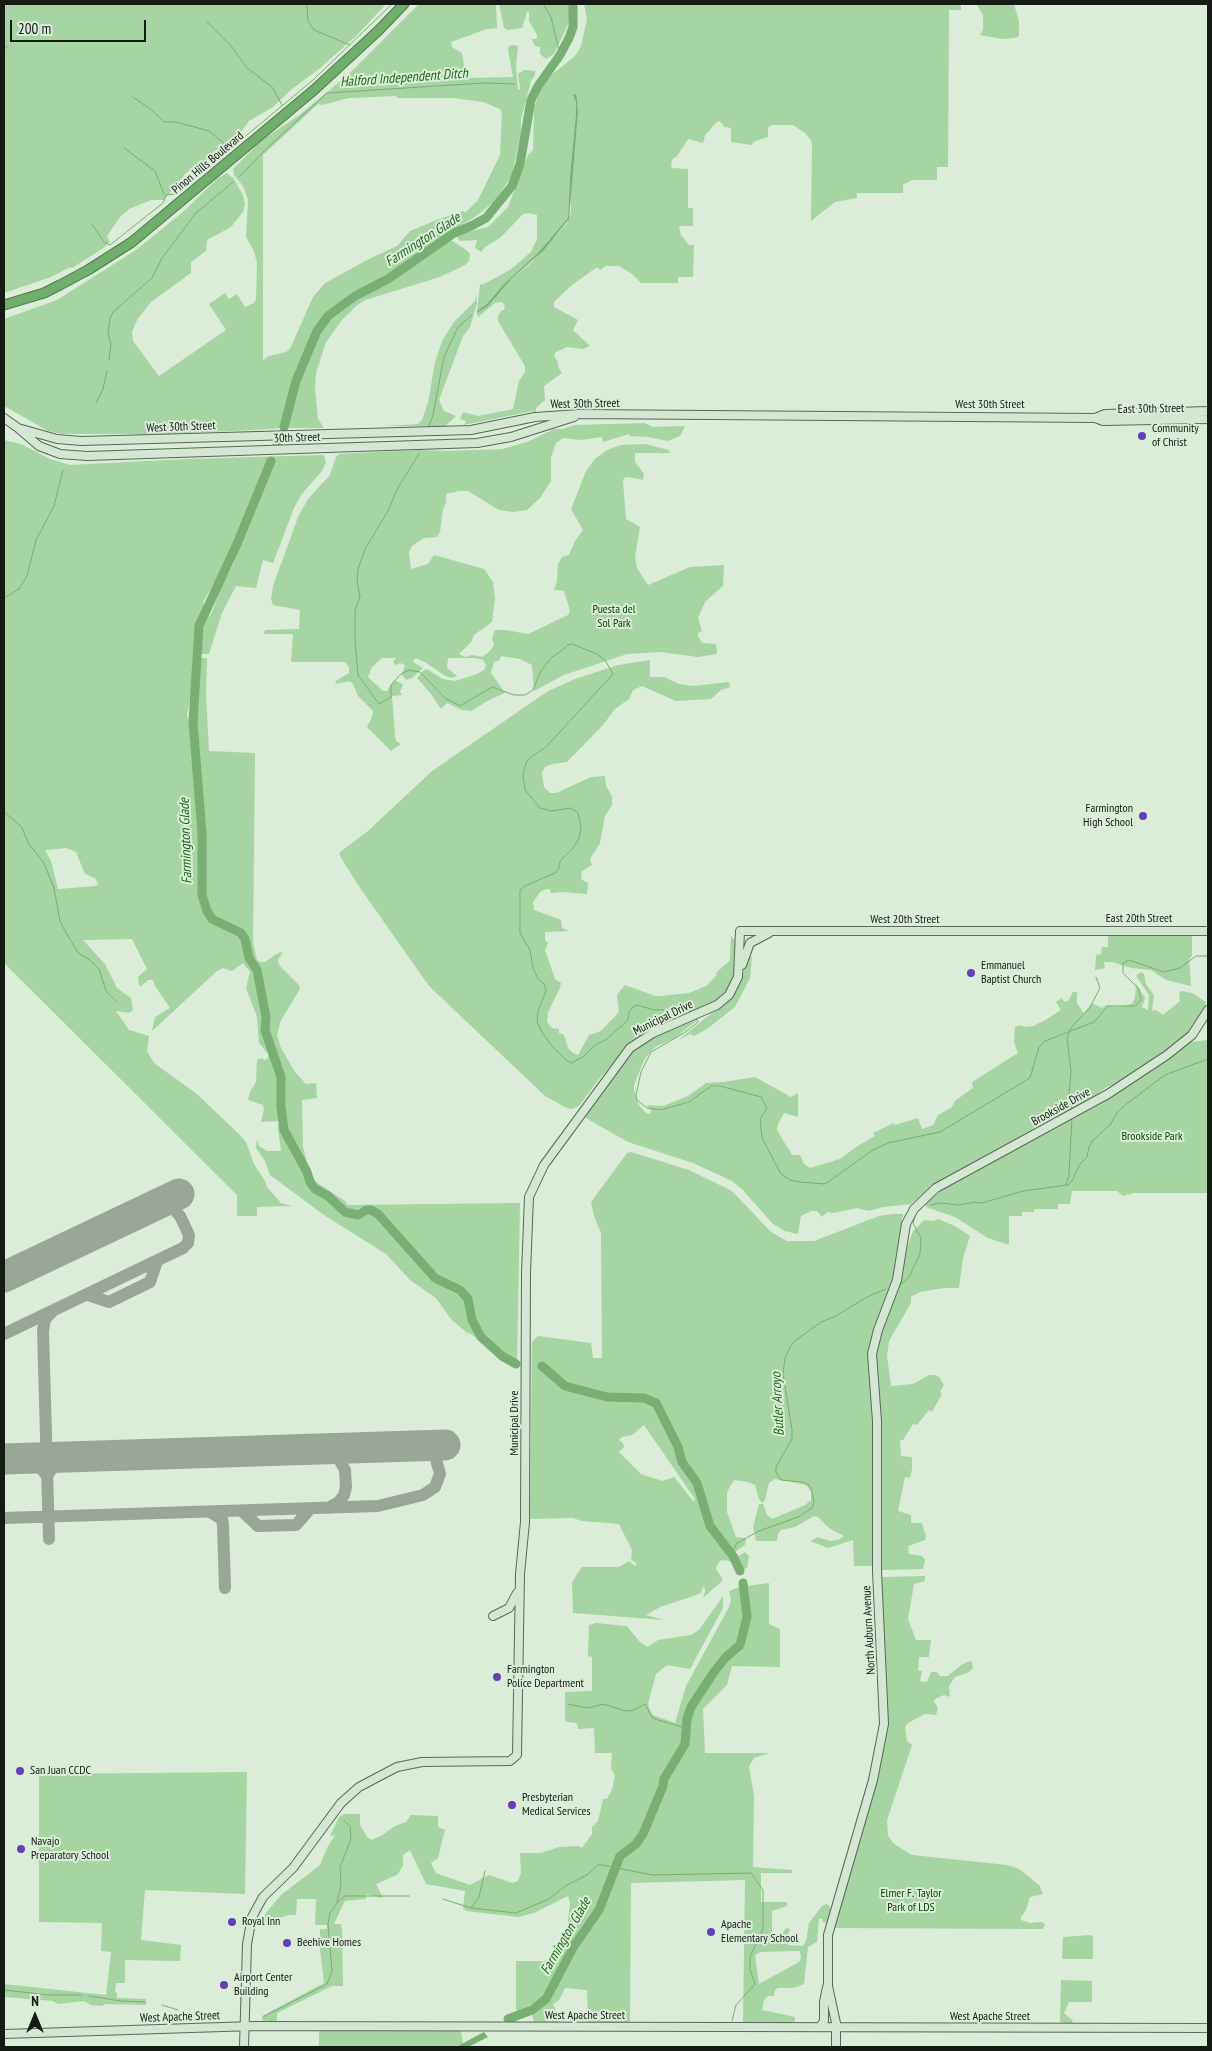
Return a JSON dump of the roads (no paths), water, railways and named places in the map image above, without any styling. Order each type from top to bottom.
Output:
[{"type":"highway","name":"Pinon Hills Boulevard","points":[[4,304],[44,293],[75,278],[132,242],[314,90],[379,30],[404,4]]},
{"type":"highway","points":[[4,310],[44,293]]},
{"type":"main road","points":[[1095,418],[1105,414],[1208,411]]},
{"type":"main road","name":"West 30th Street","points":[[18,428],[56,439],[81,442],[471,430],[553,415],[1095,418]]},
{"type":"main road","name":"30th Street","points":[[4,418],[39,446],[60,454],[87,456],[477,443],[511,437],[575,417],[598,415]]},
{"type":"main road","name":"East 30th Street","points":[[1095,418],[1103,421],[1208,419]]},
{"type":"main road","name":"West 20th Street","points":[[740,931],[1070,931]]},
{"type":"main road","name":"Municipal Drive","points":[[244,2027],[247,1944],[249,1926],[256,1907],[263,1897],[305,1854],[341,1803],[359,1787],[397,1766],[422,1762],[506,1762],[516,1759],[518,1745],[519,1586],[525,1522],[528,1207],[533,1185],[544,1165],[630,1048],[653,1033],[718,1005],[728,995],[738,977],[740,931]]},
{"type":"main road","points":[[738,977],[750,943],[756,938],[773,931]]},
{"type":"main road","name":"East 20th Street","points":[[1070,931],[1208,931]]},
{"type":"main road","name":"Brookside Drive","points":[[914,1209],[936,1188],[1108,1094],[1192,1035],[1208,1010]]},
{"type":"main road","name":"North Auburn Avenue","points":[[836,2047],[836,2027],[828,1986],[829,1926],[868,1796],[884,1724],[877,1571],[877,1421],[872,1362],[874,1343],[897,1280],[904,1231],[914,1209]]},
{"type":"main road","points":[[493,1616],[510,1608],[519,1586]]},
{"type":"main road","points":[[820,2027],[824,2021],[824,2002],[828,1986]]},
{"type":"main road","points":[[244,2027],[244,2047]]},
{"type":"main road","name":"West Apache Street","points":[[4,2034],[244,2027],[1208,2028]]},
{"type":"waterway","points":[[307,4],[308,21],[314,30],[350,45]]},
{"type":"waterway","points":[[92,224],[104,242],[110,245],[163,203],[166,195],[174,194],[188,184],[313,80],[392,4]]},
{"type":"waterway","points":[[543,4],[551,17],[560,55]]},
{"type":"waterway","name":"Farmington Glade","points":[[284,427],[296,381],[317,331],[328,316],[355,296],[388,279],[454,233],[486,218],[512,186],[520,164],[531,100],[569,38],[573,27],[573,4]]},
{"type":"waterway","points":[[207,22],[232,47],[246,67],[272,87],[282,105]]},
{"type":"waterway","points":[[4,44],[7,48]]},
{"type":"waterway","name":"Halford Independent Ditch","points":[[239,177],[265,150],[327,93],[484,83],[515,84]]},
{"type":"waterway","points":[[133,97],[153,111],[164,122],[176,122],[209,131],[230,148]]},
{"type":"waterway","points":[[124,148],[155,171],[164,194]]},
{"type":"waterway","name":"Halford Independent Ditch","points":[[109,360],[111,344],[108,334],[110,318],[114,311],[152,278],[162,258],[196,213],[233,182]]},
{"type":"waterway","name":"Halford Independent Ditch","points":[[429,426],[433,415],[444,357],[458,327],[472,315]]},
{"type":"waterway","name":"Halford Independent Ditch","points":[[96,403],[103,389],[107,371]]},
{"type":"waterway","name":"Farmington Glade","points":[[277,446],[280,438]]},
{"type":"waterway","name":"Halford Independent Ditch","points":[[419,454],[397,489],[388,511],[365,549],[358,569],[357,582],[360,596],[355,611],[358,675],[379,704],[391,697],[391,685],[401,674],[409,670],[420,672],[445,698],[460,706],[492,687],[514,695],[525,695],[533,690],[541,671],[552,657],[568,645],[572,644],[597,654],[605,660],[613,674],[546,747],[531,757],[526,763],[523,775],[525,790],[540,808],[551,811],[571,808],[578,813],[581,827],[579,838],[574,847],[560,861],[559,868],[555,873],[520,890],[520,933],[530,950],[533,968],[538,979],[544,984],[546,991],[538,1011],[537,1021],[541,1031],[551,1045],[571,1063],[583,1057],[595,1045],[607,1039],[628,1020],[629,1012],[637,1005],[654,1010],[690,1009],[691,1012]]},
{"type":"waterway","name":"Farmington Glade","points":[[271,461],[237,544],[199,626],[193,722],[202,833],[202,895],[207,911],[212,919],[241,933],[245,939],[249,958],[257,970],[266,1017],[265,1030],[281,1077],[281,1107],[284,1130],[307,1172],[310,1182],[315,1189],[328,1196],[345,1212],[358,1215],[366,1210],[371,1210],[378,1214],[435,1278],[460,1290],[468,1299],[472,1320],[481,1337],[502,1356],[516,1364]]},
{"type":"waterway","name":"Halford Independent Ditch","points":[[4,598],[19,589],[27,576],[36,540],[54,506],[63,470]]},
{"type":"waterway","name":"Halford Independent Ditch","points":[[4,812],[21,826],[29,844],[44,863],[54,888],[60,921],[64,929],[78,953],[90,960],[99,969],[106,991],[116,1001]]},
{"type":"waterway","name":"Halford Independent Ditch","points":[[695,1017],[698,1022],[684,1033],[651,1052],[641,1072],[636,1095],[637,1100],[647,1108],[660,1110],[689,1102],[711,1086],[720,1086],[761,1097],[767,1108],[760,1119],[762,1138],[781,1174],[790,1180],[825,1184],[873,1150],[888,1143],[940,1132],[1030,1078],[1039,1047],[1045,1041],[1094,1022],[1108,1006],[1135,1006],[1141,1000],[1139,989],[1123,973],[1123,963],[1129,960],[1164,972],[1180,968],[1196,956],[1208,956]]},
{"type":"waterway","points":[[1072,1111],[1069,1094],[1071,1071],[1067,1038],[1071,1028],[1090,1007],[1100,988],[1096,977]]},
{"type":"waterway","name":"Butler Arroyo","points":[[930,1205],[941,1203],[959,1205],[975,1202],[982,1203],[1023,1191],[1068,1185],[1080,1164],[1087,1157],[1093,1140],[1110,1125],[1118,1111],[1165,1075],[1208,1059]]},
{"type":"waterway","points":[[1066,1185],[1069,1175],[1072,1117]]},
{"type":"waterway","name":"Butler Arroyo","points":[[899,1286],[909,1277],[920,1254],[921,1238],[913,1223],[915,1217]]},
{"type":"waterway","name":"Butler Arroyo","points":[[733,1556],[737,1543],[759,1531],[798,1517],[812,1508],[814,1502],[809,1485],[803,1482],[781,1480],[776,1472],[776,1467],[792,1439],[783,1374],[785,1358],[790,1347],[796,1340],[821,1322],[886,1289]]},
{"type":"waterway","name":"Farmington Glade","points":[[542,1366],[565,1386],[607,1397],[644,1398],[656,1403],[678,1447],[682,1462],[697,1483],[710,1526],[733,1556],[740,1571]]},
{"type":"waterway","name":"Farmington Glade","points":[[508,2019],[532,2010],[546,1999],[574,1946],[599,1910],[620,1856],[636,1844],[643,1834],[663,1786],[664,1779],[685,1744],[687,1719],[691,1707],[714,1672],[726,1657],[740,1645],[747,1617],[743,1583]]},
{"type":"waterway","points":[[568,1704],[588,1708],[603,1704],[626,1711],[634,1710],[645,1704],[652,1717],[682,1727],[687,1732]]},
{"type":"waterway","points":[[337,1902],[341,1886],[340,1867],[351,1839],[350,1826],[344,1821]]},
{"type":"waterway","points":[[443,1899],[471,1908],[516,1913],[549,1899],[567,1885],[587,1875],[598,1865],[652,1875],[751,1873],[763,1890],[763,1929],[750,1957],[750,1969],[755,1984],[736,2005],[732,2021]]},
{"type":"waterway","points":[[472,1907],[479,1897],[485,1871]]},
{"type":"waterway","points":[[263,2017],[327,1984],[332,1971],[328,1924],[330,1913],[345,1896],[409,1896]]},
{"type":"waterway","points":[[4,1990],[48,1995],[82,1995]]},
{"type":"waterway","points":[[89,1996],[121,2001],[145,2002]]},
{"type":"waterway","points":[[162,2005],[178,2010]]},
{"type":"place","name":"Community of Christ","points":[[1142,436]]},
{"type":"place","name":"Farmington High School","points":[[1143,816]]},
{"type":"place","name":"Emmanuel Baptist Church","points":[[971,973]]},
{"type":"place","name":"Farmington Police Department","points":[[497,1677]]},
{"type":"place","name":"San Juan CCDC","points":[[20,1771]]},
{"type":"place","name":"Presbyterian Medical Services","points":[[512,1805]]},
{"type":"place","name":"Navajo Preparatory School","points":[[21,1849]]},
{"type":"place","name":"Royal Inn","points":[[232,1922]]},
{"type":"place","name":"Apache Elementary School","points":[[711,1932]]},
{"type":"place","name":"Beehive Homes","points":[[287,1943]]},
{"type":"place","name":"Airport Center Building","points":[[224,1985]]},
{"type":"park label","name":"Puesta del Sol Park","points":[[614,617]]},
{"type":"park label","name":"Brookside Park","points":[[1152,1137]]},
{"type":"park label","name":"Elmer F. Taylor Park of LDS","points":[[911,1901]]}]
